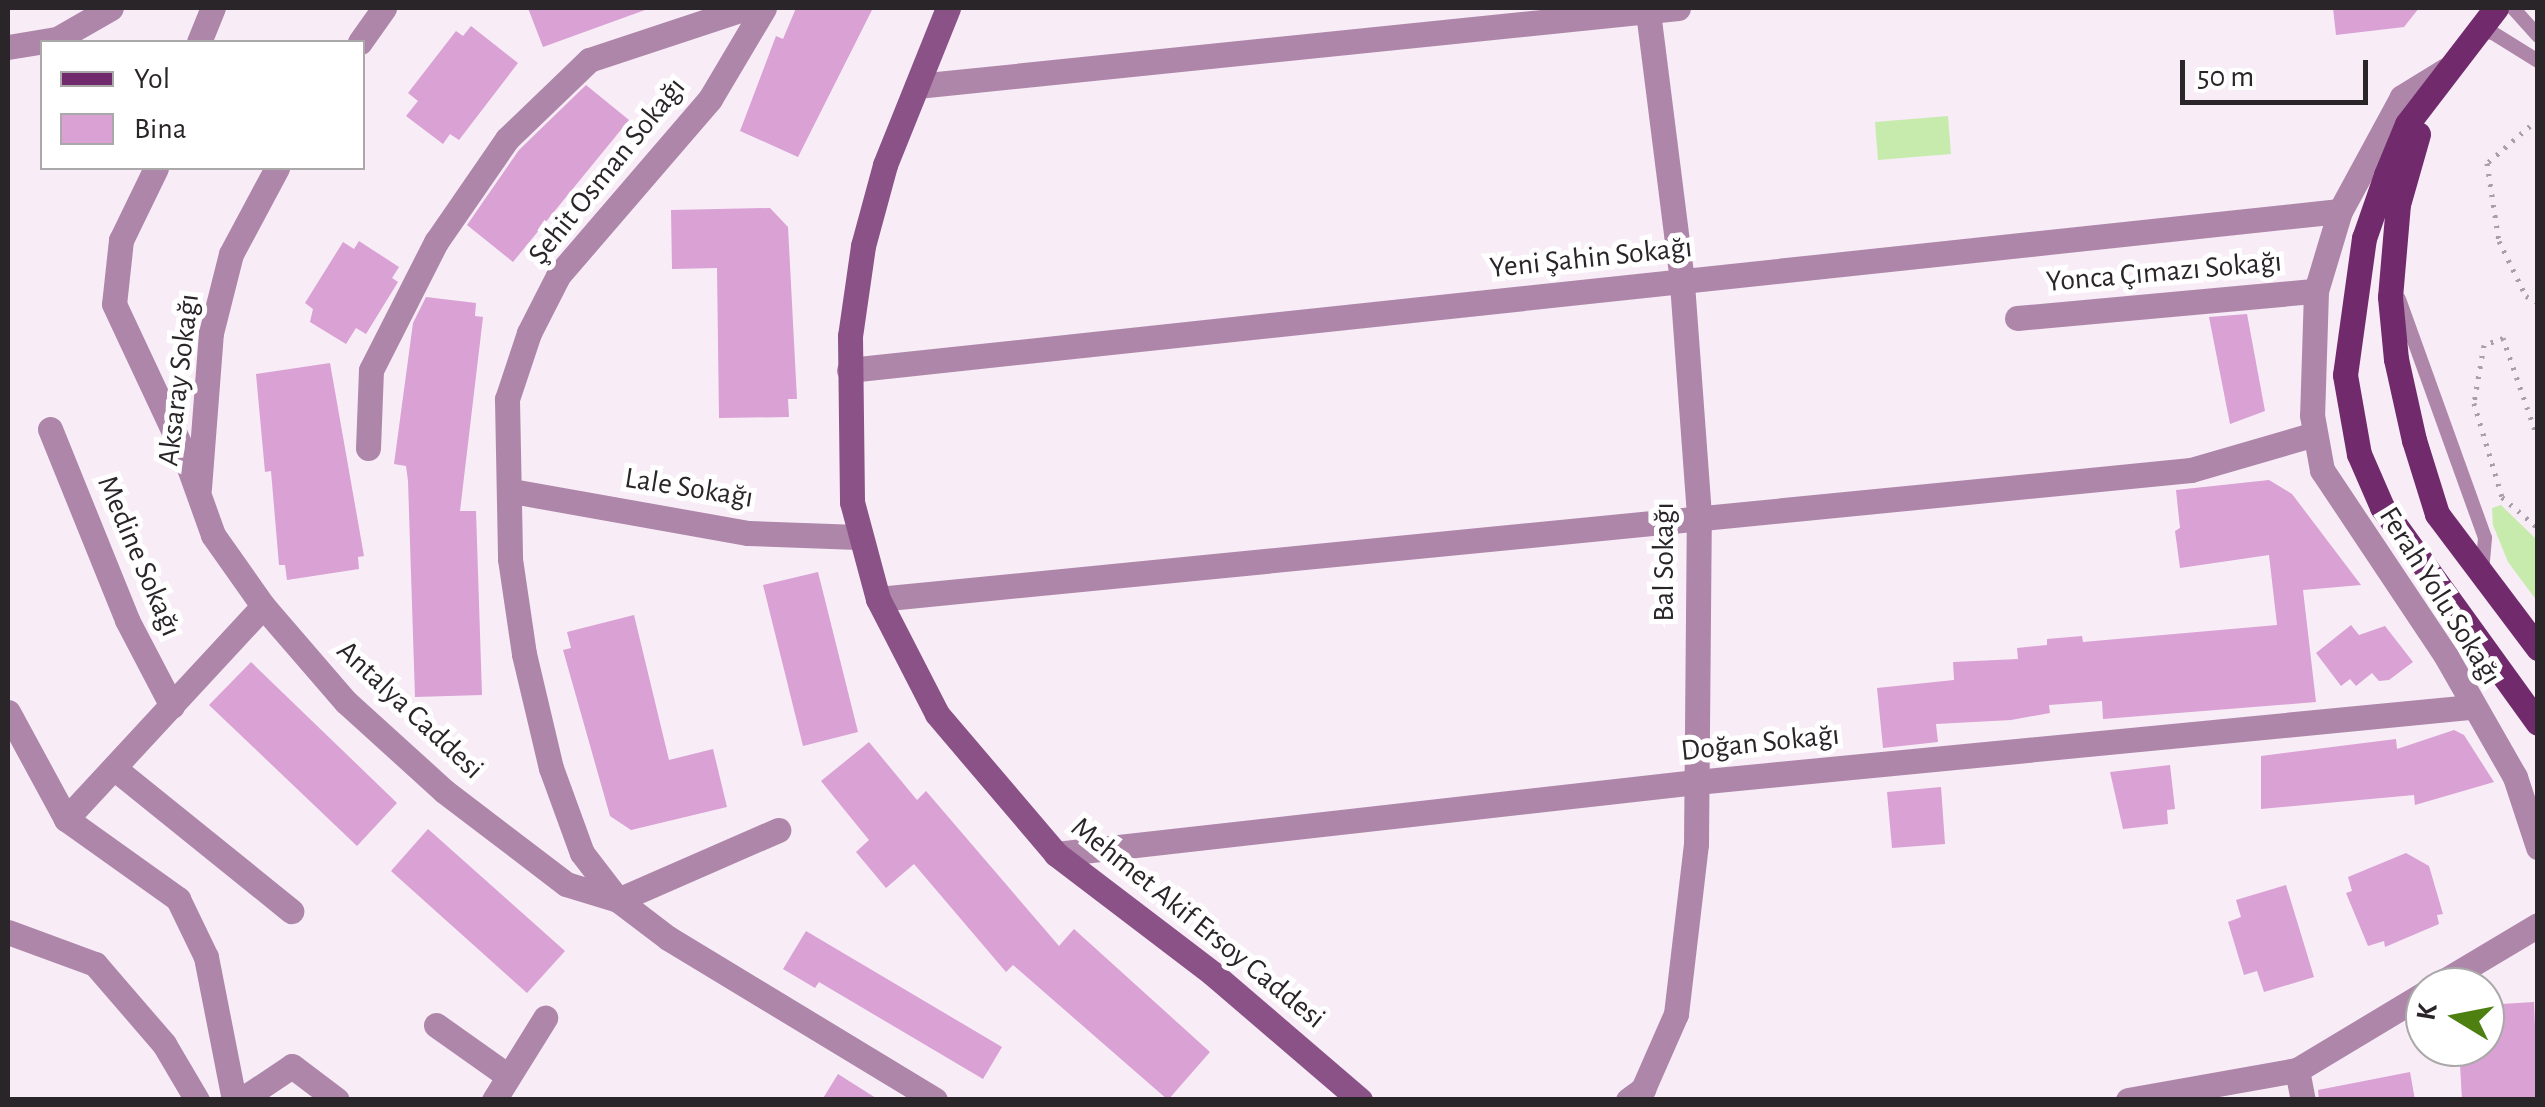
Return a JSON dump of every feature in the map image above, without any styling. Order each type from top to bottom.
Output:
[{"type":"main road","name":"Mehmet Akif Ersoy Caddesi","points":[[948,8],[863,246],[849,370],[858,536],[878,599],[937,714],[1056,854],[1212,973],[1360,1100]]},
{"type":"main road","points":[[2496,8],[2475,30],[2408,124],[2364,238],[2345,375],[2351,422],[2382,507],[2538,724]]},
{"type":"main road","points":[[2446,70],[2402,188],[2392,275],[2396,359],[2414,440],[2437,514],[2538,665]]},
{"type":"main road","points":[[2482,578],[2538,648]]},
{"type":"street","points":[[50,40],[112,8]]},
{"type":"street","points":[[200,40],[213,8]]},
{"type":"street","points":[[361,40],[384,8]]},
{"type":"street","points":[[368,448],[371,370],[436,242],[507,139],[589,60],[746,8]]},
{"type":"street","name":"Şehit Osman Sokağı","points":[[618,900],[582,853],[552,768],[510,559],[512,492],[507,399],[529,333],[558,276],[710,99],[764,8]]},
{"type":"street","points":[[917,86],[1572,13],[1678,8]]},
{"type":"street","name":"Bal Sokağı","points":[[1628,1100],[1643,1089],[1676,1014],[1690,921],[1696,782],[1698,515],[1682,282],[1648,10]]},
{"type":"street","points":[[8,46],[40,41]]},
{"type":"street","name":"Ferah Yolu Sokağı","points":[[2446,70],[2402,97],[2340,211],[2316,290],[2316,434],[2322,470],[2446,656],[2471,706],[2515,777],[2538,847]]},
{"type":"street","name":"Antalya Caddesi","points":[[155,170],[121,240],[114,304],[214,535],[263,606],[346,702],[444,791],[566,884],[618,900],[668,938],[936,1100]]},
{"type":"street","name":"Aksaray Sokağı","points":[[198,492],[211,333],[231,254],[276,170]]},
{"type":"street","name":"Yeni Şahin Sokağı","points":[[849,370],[2340,211]]},
{"type":"street","name":"Yonca Çımazı Sokağı","points":[[2018,318],[2316,290]]},
{"type":"street","name":"Medine Sokağı","points":[[50,429],[127,620],[172,706]]},
{"type":"street","points":[[878,599],[1698,515],[2191,470],[2316,434]]},
{"type":"street","name":"Lale Sokağı","points":[[512,492],[748,532],[858,536]]},
{"type":"street","points":[[66,819],[263,606]]},
{"type":"street","name":"Doğan Sokağı","points":[[1056,854],[1696,782],[2471,706]]},
{"type":"street","points":[[8,712],[66,819],[178,899],[206,958],[237,1100],[292,1066],[337,1100]]},
{"type":"street","points":[[114,768],[292,911]]},
{"type":"street","points":[[618,900],[778,830]]},
{"type":"street","points":[[2468,967],[2538,925]]},
{"type":"street","points":[[8,932],[95,964],[164,1044],[197,1100]]},
{"type":"street","points":[[2128,1100],[2297,1070],[2405,1005]]},
{"type":"street","points":[[494,1100],[545,1018]]},
{"type":"street","points":[[436,1025],[508,1076]]},
{"type":"street","points":[[2297,1070],[2303,1100]]},
{"type":"lane","points":[[2513,8],[2538,36]]},
{"type":"lane","points":[[2475,30],[2494,33],[2538,60]]},
{"type":"lane","points":[[2392,275],[2485,538],[2482,578]]},
{"type":"path","points":[[2538,119],[2487,163],[2499,240],[2526,296],[2538,302]]},
{"type":"path","points":[[2538,439],[2503,338],[2484,344],[2474,402],[2502,497],[2538,528]]},
{"type":"green space","points":[[1948,116],[1951,154],[1878,160],[1875,122]]},
{"type":"green space","points":[[2501,505],[2537,540],[2537,601],[2508,562],[2493,525],[2492,508]]},
{"type":"building","points":[[528,8],[644,8],[645,10],[543,47]]},
{"type":"building","points":[[796,8],[873,8],[798,157],[740,131],[776,36],[783,39]]},
{"type":"building","points":[[2333,8],[2419,8],[2404,27],[2336,35]]},
{"type":"building","points":[[471,26],[518,63],[459,140],[450,134],[443,144],[406,116],[418,101],[408,93],[456,31],[463,36]]},
{"type":"building","points":[[586,85],[629,120],[513,262],[467,225],[519,150]]},
{"type":"building","points":[[770,208],[788,227],[797,399],[788,399],[789,417],[719,418],[717,268],[672,269],[671,210]]},
{"type":"building","points":[[359,241],[399,267],[392,278],[398,282],[366,334],[356,328],[346,344],[310,322],[313,309],[305,303],[343,242],[354,249]]},
{"type":"building","points":[[426,297],[476,303],[475,316],[483,317],[460,511],[476,511],[482,695],[415,697],[408,481],[406,466],[394,464],[413,323]]},
{"type":"building","points":[[2247,314],[2265,411],[2230,424],[2209,317]]},
{"type":"building","points":[[330,363],[364,556],[358,557],[359,569],[287,580],[285,565],[279,565],[271,471],[265,472],[256,374]]},
{"type":"building","points":[[2269,480],[2292,494],[2361,585],[2303,590],[2316,702],[2103,719],[2102,701],[2049,705],[2050,713],[2011,720],[1936,724],[1938,742],[1883,748],[1877,688],[1954,680],[1953,662],[2018,659],[2017,648],[2047,645],[2047,639],[2082,636],[2083,642],[2277,625],[2269,555],[2180,568],[2175,531],[2180,528],[2176,490]]},
{"type":"building","points":[[818,572],[858,732],[803,746],[763,585]]},
{"type":"building","points":[[634,615],[669,760],[713,749],[727,807],[631,830],[610,816],[563,650],[571,648],[567,632]]},
{"type":"building","points":[[2351,625],[2359,635],[2385,626],[2413,662],[2389,680],[2379,681],[2372,673],[2356,686],[2350,679],[2341,686],[2316,653]]},
{"type":"building","points":[[251,662],[397,803],[357,846],[209,705]]},
{"type":"building","points":[[2454,730],[2464,735],[2494,782],[2415,805],[2414,795],[2261,809],[2261,756],[2396,739],[2397,749]]},
{"type":"building","points":[[869,742],[917,800],[926,791],[1059,946],[1074,929],[1210,1052],[1168,1100],[1013,965],[1006,972],[914,864],[886,888],[856,852],[869,840],[821,781]]},
{"type":"building","points":[[2170,765],[2175,809],[2167,810],[2168,824],[2123,829],[2110,772]]},
{"type":"building","points":[[1941,787],[1945,844],[1892,848],[1887,792]]},
{"type":"building","points":[[428,829],[565,951],[527,993],[391,871]]},
{"type":"building","points":[[2406,853],[2429,866],[2443,914],[2437,915],[2439,924],[2385,947],[2384,941],[2368,946],[2346,893],[2352,891],[2348,877]]},
{"type":"building","points":[[2286,885],[2314,977],[2264,992],[2257,971],[2244,975],[2228,922],[2241,917],[2236,900]]},
{"type":"building","points":[[806,931],[1002,1047],[983,1079],[819,982],[815,988],[783,969]]},
{"type":"building","points":[[2534,1002],[2538,1100],[2462,1100],[2460,1067],[2505,1067],[2505,1004]]},
{"type":"building","points":[[2410,1072],[2415,1100],[2319,1100],[2318,1090]]},
{"type":"building","points":[[838,1074],[879,1100],[822,1100]]}]
